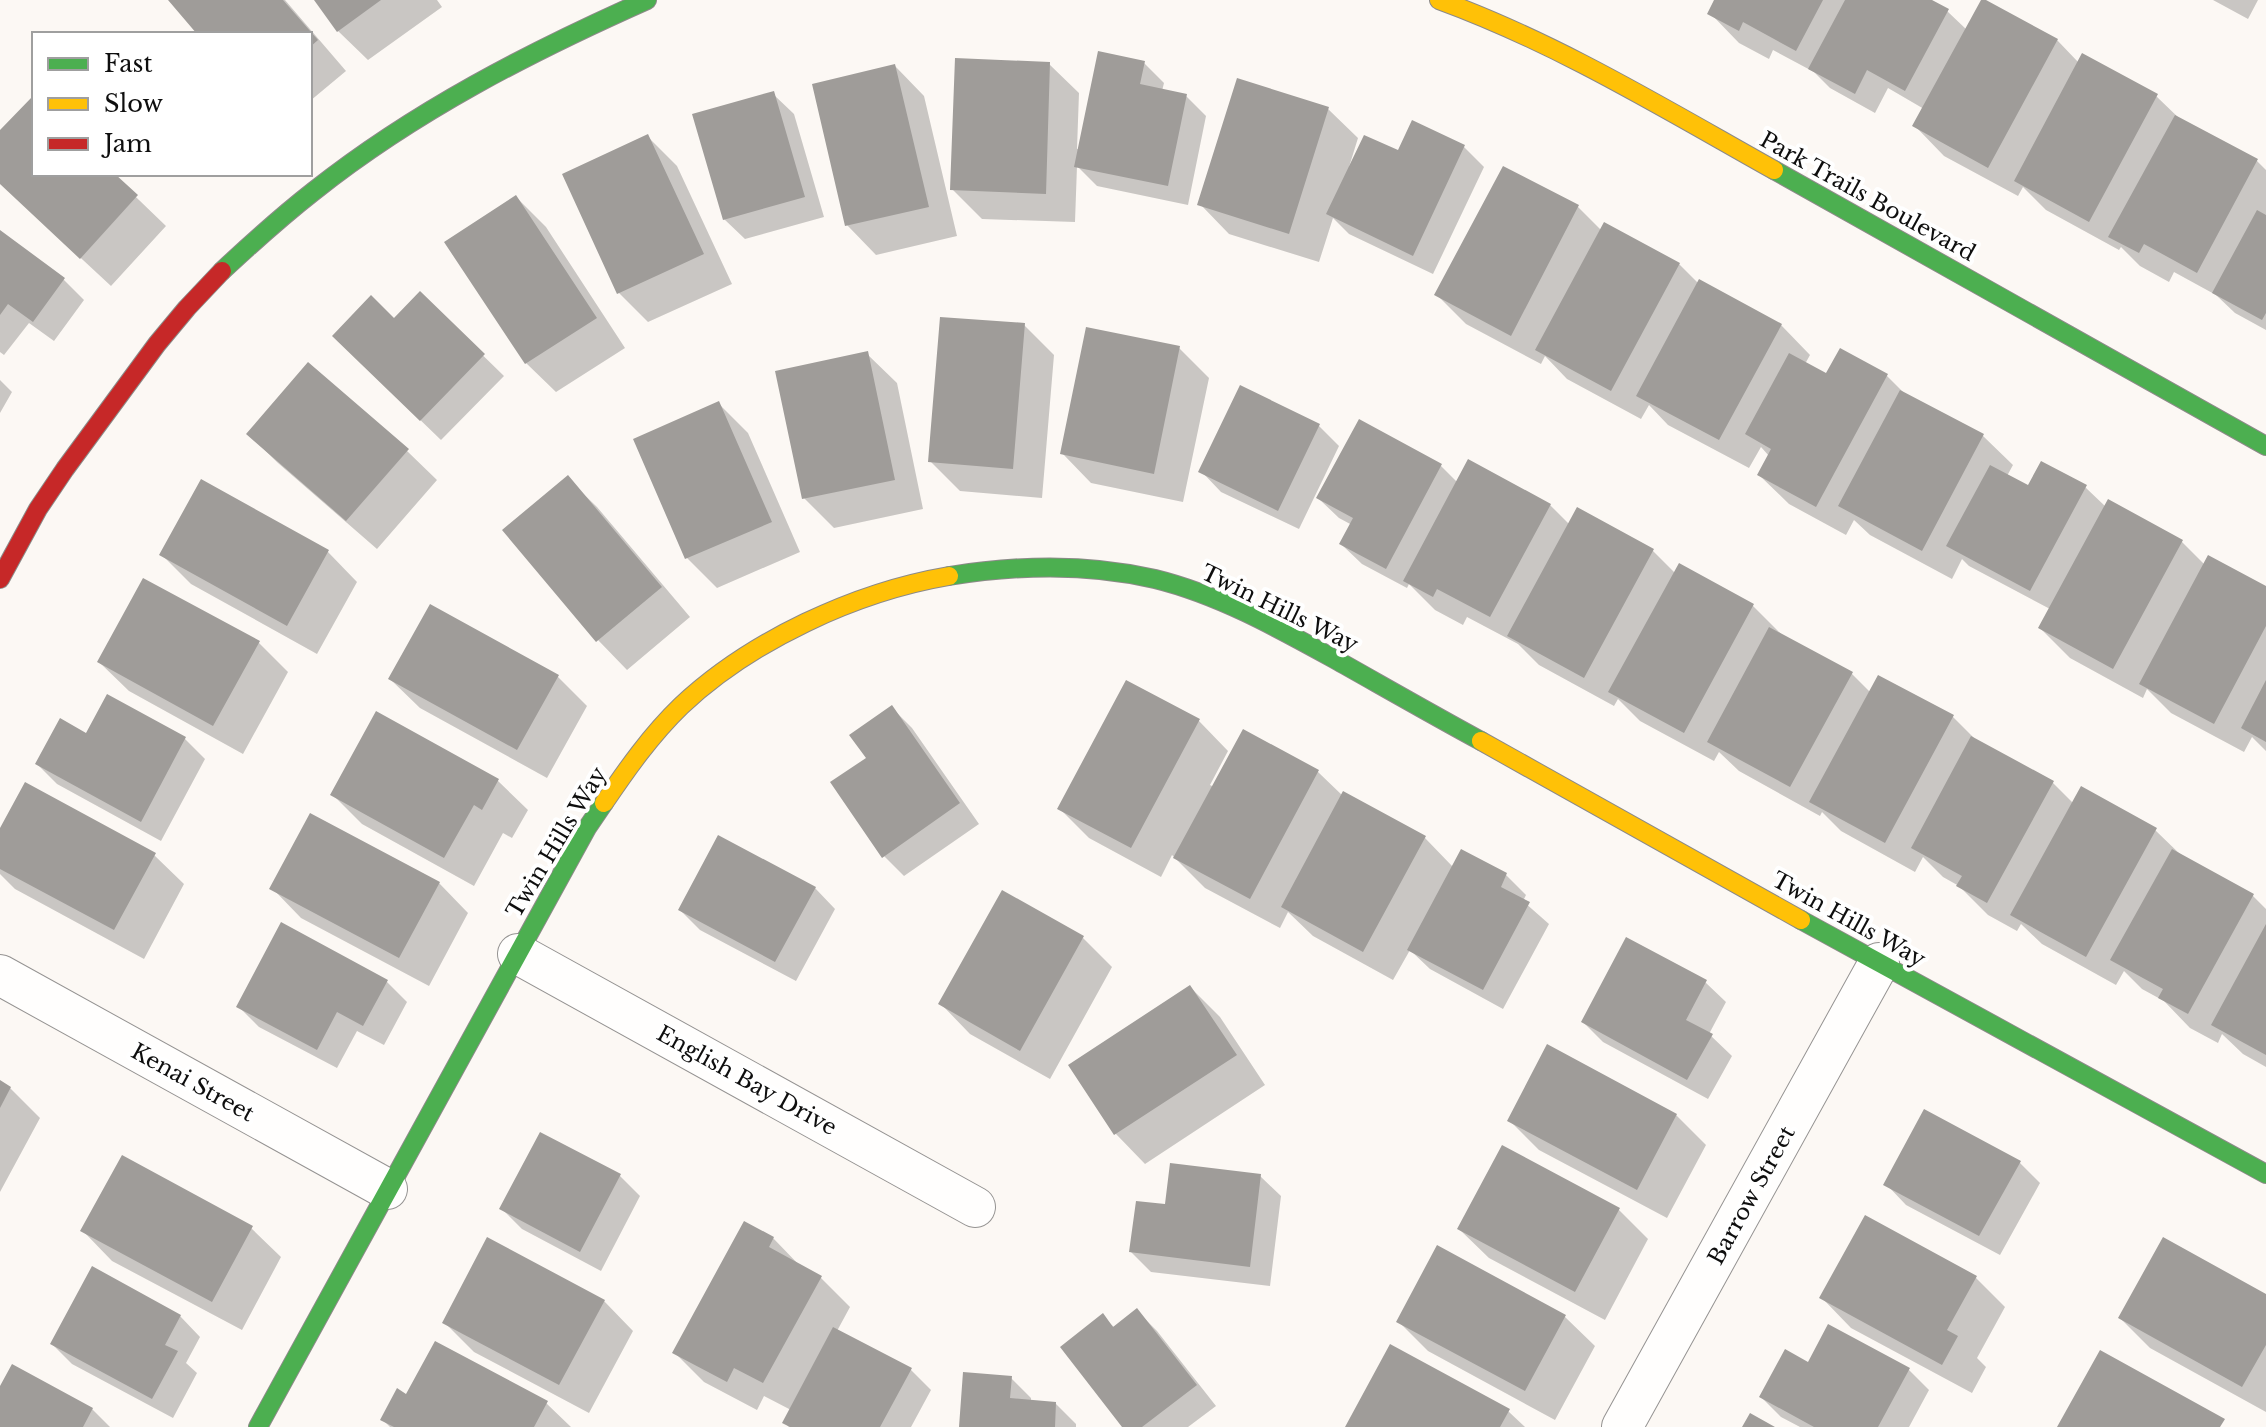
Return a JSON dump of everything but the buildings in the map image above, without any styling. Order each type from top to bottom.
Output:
[{"type":"street","points":[[0,579],[44,500],[146,356],[219,274],[292,209],[369,150],[453,97],[538,51],[647,0]]},
{"type":"street","name":"Park Trails Boulevard","points":[[1439,0],[1472,12],[1606,76],[2266,446]]},
{"type":"street","name":"Twin Hills Way","points":[[258,1427],[587,828],[616,785],[679,707],[762,646],[864,597],[915,583],[1025,567],[1088,569],[1152,579],[1205,595],[1264,622],[2266,1174]]},
{"type":"street","name":"English Bay Drive","points":[[518,954],[975,1207]]},
{"type":"street","name":"Barrow Street","points":[[1622,1427],[1879,963]]},
{"type":"street","name":"Kenai Street","points":[[0,975],[387,1189]]},
{"type":"traffic: fast","points":[[222,271],[302,200],[392,135],[517,62],[647,0]]},
{"type":"traffic: fast","points":[[1774,170],[2266,446]]},
{"type":"traffic: fast","points":[[949,576],[1026,568],[1078,568],[1129,574],[1179,586],[1272,625],[1481,741]]},
{"type":"traffic: fast","points":[[258,1427],[587,828],[604,803]]},
{"type":"traffic: fast","points":[[1801,920],[2266,1174]]},
{"type":"traffic: slow","points":[[1439,0],[1568,57],[1774,170]]},
{"type":"traffic: slow","points":[[604,803],[670,717],[708,682],[739,661],[771,641],[841,607],[877,594],[949,576]]},
{"type":"traffic: slow","points":[[1481,741],[1801,920]]},
{"type":"traffic: jam","points":[[0,579],[38,509],[65,469],[157,344],[222,271]]}]
